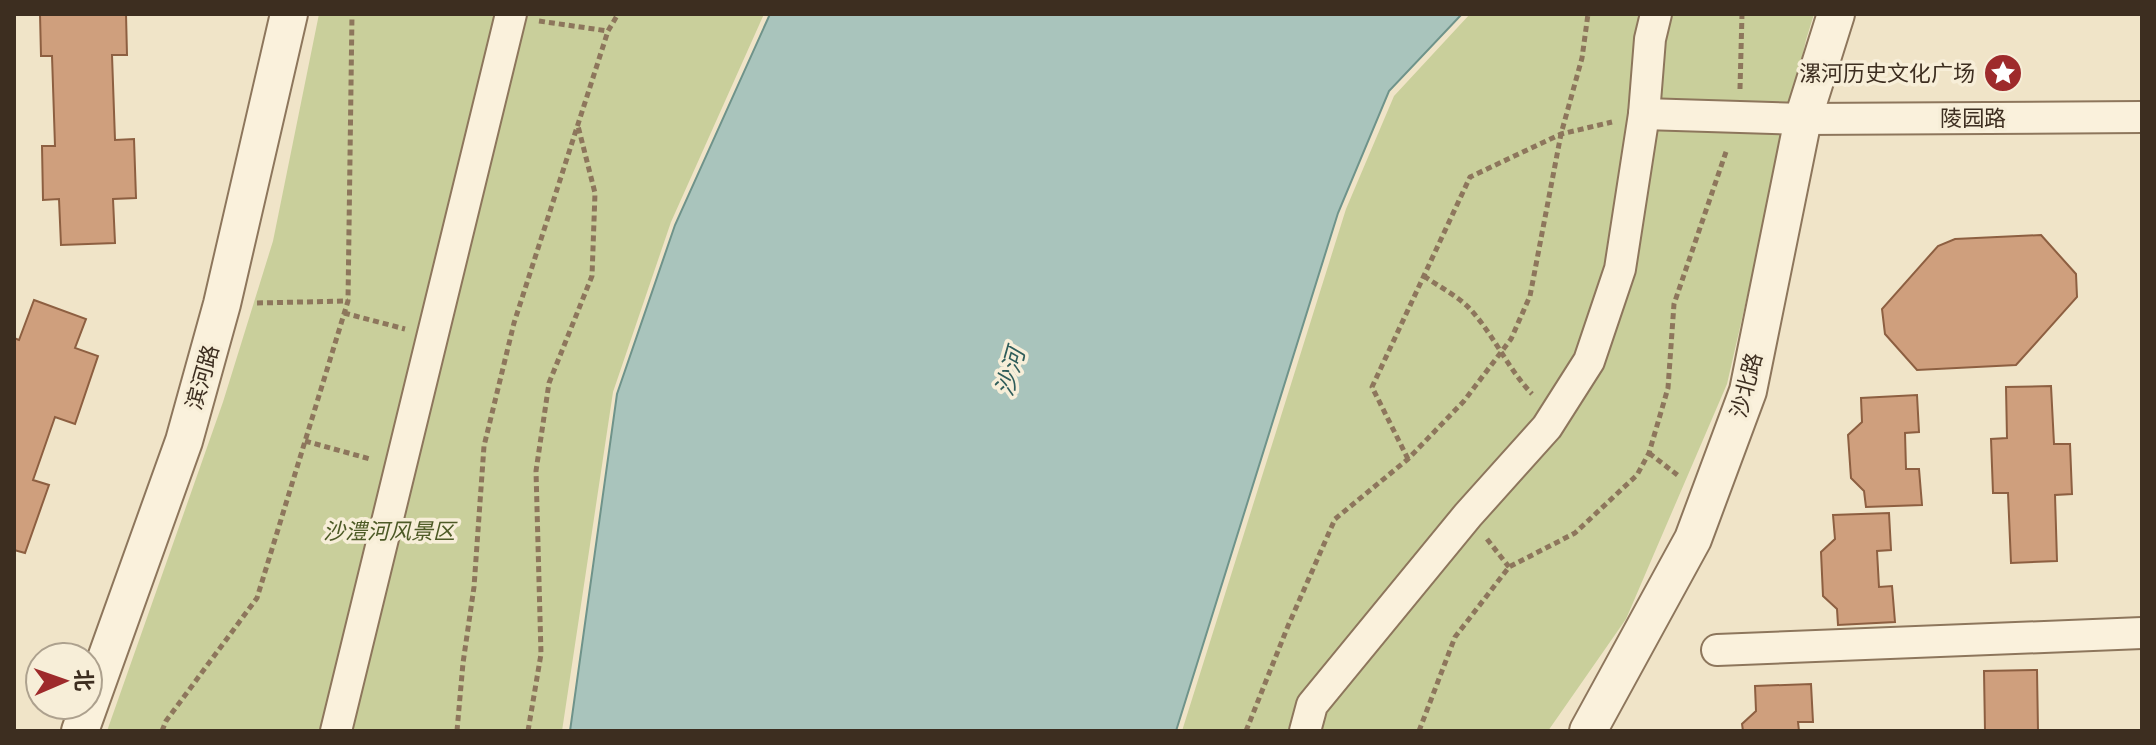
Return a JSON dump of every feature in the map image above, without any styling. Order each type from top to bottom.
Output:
[{"type":"street","name":"滨河路","points":[[80,731],[184,441],[222,304],[289,14]]},
{"type":"street","points":[[1305,731],[1312,705],[1554,416],[1589,361],[1620,269],[1644,114],[1650,39],[1656,14]]},
{"type":"street","name":"沙北路","points":[[1588,731],[1693,539],[1748,391],[1803,119],[1836,14]]},
{"type":"street","points":[[336,731],[510,16]]},
{"type":"street","name":"陵园路","points":[[1644,114],[1803,119],[2142,117]]},
{"type":"street","points":[[1717,650],[2142,633]]},
{"type":"path","points":[[162,731],[166,721],[257,598],[348,301],[352,14]]},
{"type":"path","points":[[457,731],[474,587],[484,446],[514,323],[608,31],[618,14]]},
{"type":"path","points":[[1246,731],[1335,519],[1408,459],[1464,401],[1511,339],[1530,296],[1561,134],[1582,58],[1588,14]]},
{"type":"path","points":[[1419,731],[1455,637],[1509,567],[1575,533],[1637,475],[1649,453],[1668,388],[1674,304],[1710,192],[1739,117],[1742,14]]},
{"type":"path","points":[[510,16],[608,31]]},
{"type":"path","points":[[1408,459],[1372,387],[1470,177],[1561,134],[1644,114]]},
{"type":"path","points":[[528,731],[541,654],[536,471],[549,383],[592,276],[595,193],[578,125]]},
{"type":"path","points":[[1424,276],[1468,306],[1502,351],[1515,377],[1554,416]]},
{"type":"path","points":[[222,304],[348,301]]},
{"type":"path","points":[[344,313],[432,337]]},
{"type":"path","points":[[305,441],[401,467]]},
{"type":"green space","name":"沙澧河风景区","points":[[319,14],[764,14],[671,222],[613,392],[562,731],[107,731],[223,402],[273,241]]},
{"type":"green space","points":[[1470,14],[1814,14],[1727,384],[1626,619],[1548,731],[1182,731],[1346,209],[1394,96]]},
{"type":"water","name":"沙河","points":[[770,14],[1462,14],[1389,91],[1338,213],[1176,731],[570,731],[617,394],[675,225]]},
{"type":"building","points":[[40,14],[126,14],[127,55],[112,55],[115,140],[134,139],[136,198],[113,199],[115,243],[61,245],[59,199],[43,200],[42,146],[55,146],[52,56],[41,56]]},
{"type":"building","points":[[2041,235],[2076,274],[2077,297],[2016,365],[1917,370],[1885,334],[1882,309],[1938,246],[1955,239]]},
{"type":"building","points":[[34,300],[86,319],[75,348],[98,356],[75,424],[55,417],[33,480],[49,485],[25,553],[14,550],[14,338],[19,340]]},
{"type":"building","points":[[2051,386],[2054,444],[2070,444],[2072,494],[2055,495],[2057,561],[2011,563],[2008,493],[1993,493],[1991,439],[2007,438],[2006,387]]},
{"type":"building","points":[[1917,395],[1919,432],[1905,433],[1906,469],[1919,469],[1922,505],[1866,507],[1864,491],[1851,478],[1848,435],[1862,422],[1861,398]]},
{"type":"building","points":[[1889,513],[1891,550],[1877,551],[1879,587],[1892,586],[1895,622],[1838,625],[1837,609],[1823,596],[1821,552],[1835,539],[1833,515]]},
{"type":"building","points":[[2037,670],[2038,731],[1985,731],[1984,671]]},
{"type":"building","points":[[1811,684],[1813,722],[1798,722],[1799,731],[1743,731],[1742,724],[1756,711],[1755,686]]},
{"type":"place","name":"漯河历史文化广场","points":[[2003,73]]}]
